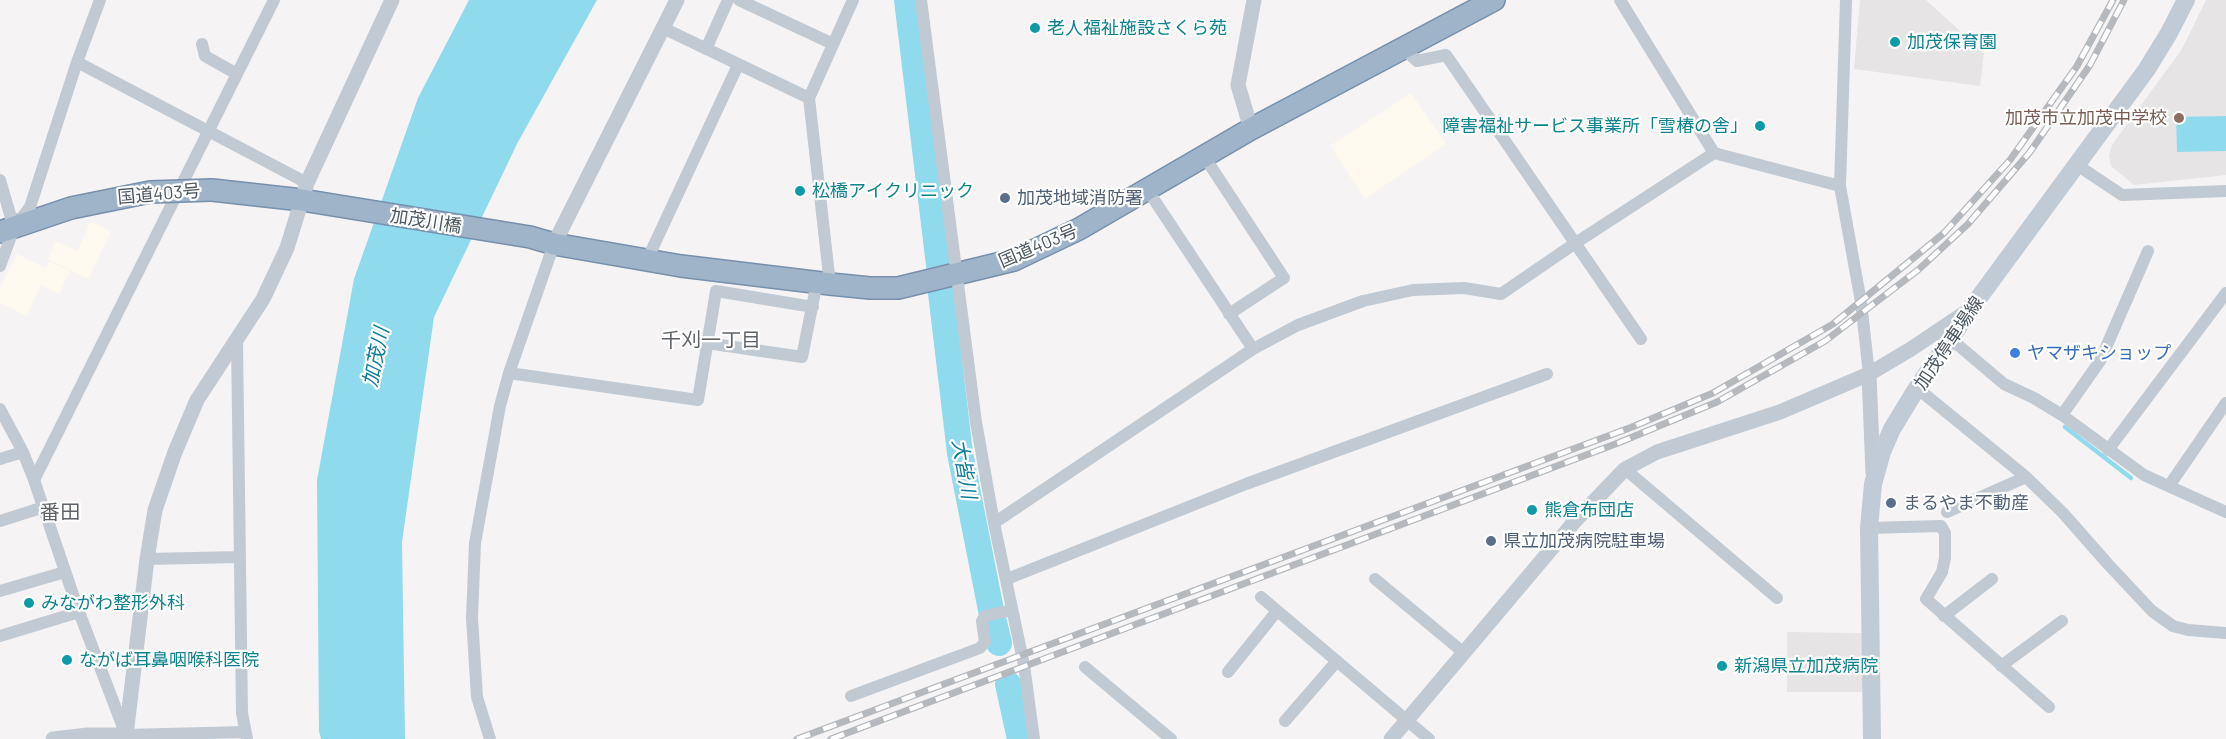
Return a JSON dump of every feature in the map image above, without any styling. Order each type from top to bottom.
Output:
[{"type":"highway","name":"国道403号","points":[[530,237],[554,244],[647,260],[870,288],[898,288],[957,275],[1014,260],[1079,229],[1251,129],[1494,0]]},
{"type":"highway","name":"国道403号","points":[[7,230],[71,208],[150,192],[212,190],[311,196]]},
{"type":"highway","name":"加茂川橋","points":[[311,196],[530,237]]},
{"type":"main road","name":"加茂停車場線","points":[[1872,739],[1869,528],[1873,484],[1882,452],[1892,429],[1917,388],[1972,307],[2147,69],[2186,0]]},
{"type":"street","points":[[7,230],[30,207],[100,0]]},
{"type":"street","points":[[34,480],[274,0]]},
{"type":"street","points":[[126,737],[155,510],[175,452],[197,400],[263,299],[311,196],[392,0]]},
{"type":"street","points":[[490,739],[477,697],[472,618],[475,543],[500,406],[509,373],[554,244],[677,0]]},
{"type":"street","points":[[705,49],[728,0]]},
{"type":"street","points":[[739,0],[833,44]]},
{"type":"street","points":[[707,343],[802,357],[813,307],[824,283],[808,98],[853,0]]},
{"type":"street","points":[[921,0],[976,422],[994,524],[1007,579],[1008,612],[1024,665],[1034,739]]},
{"type":"street","points":[[1251,129],[1238,85],[1254,0]]},
{"type":"street","points":[[1620,0],[1713,153],[1840,186]]},
{"type":"street","points":[[1846,0],[1840,186],[1861,302],[1869,374],[1873,484]]},
{"type":"street","points":[[663,28],[808,98]]},
{"type":"street","points":[[202,44],[205,56],[237,74]]},
{"type":"street","points":[[1403,48],[1417,61],[1446,55],[1641,339]]},
{"type":"street","points":[[78,62],[209,130],[311,196]]},
{"type":"street","points":[[647,260],[738,65]]},
{"type":"street","points":[[994,524],[1253,349],[1298,326],[1363,301],[1413,290],[1464,288],[1501,294],[1713,153]]},
{"type":"street","points":[[1204,156],[1284,278],[1229,314]]},
{"type":"street","points":[[2077,165],[2122,195],[2226,191]]},
{"type":"street","points":[[0,180],[7,230],[0,266]]},
{"type":"street","points":[[1148,189],[1253,349]]},
{"type":"street","points":[[2062,415],[2100,361],[2148,250]]},
{"type":"street","points":[[509,373],[698,400],[716,291],[813,307]]},
{"type":"street","points":[[2108,450],[2220,309],[2226,293]]},
{"type":"street","points":[[1391,739],[1575,521],[1625,469],[1667,448],[1780,411],[1869,374],[1911,349],[1972,307]]},
{"type":"street","points":[[1951,339],[2004,384],[2062,415],[2144,475],[2226,512]]},
{"type":"street","points":[[53,739],[88,735],[246,736],[242,714],[237,341]]},
{"type":"street","points":[[1007,579],[1246,484],[1547,374]]},
{"type":"street","points":[[1917,388],[2026,477],[2063,513],[2152,611],[2173,626],[2188,630],[2226,633]]},
{"type":"street","points":[[2169,486],[2226,404]]},
{"type":"street","points":[[0,409],[23,452],[34,480],[79,612],[126,737]]},
{"type":"street","points":[[0,459],[23,452]]},
{"type":"street","points":[[1625,469],[1777,598]]},
{"type":"street","points":[[1947,512],[2026,477]]},
{"type":"street","points":[[0,521],[44,507]]},
{"type":"street","points":[[1869,528],[1941,526],[1944,529],[1945,558],[1942,572],[1926,599],[2049,707]]},
{"type":"street","points":[[147,559],[240,557]]},
{"type":"street","points":[[0,591],[65,572]]},
{"type":"street","points":[[1375,579],[1464,653]]},
{"type":"street","points":[[1944,616],[1992,579]]},
{"type":"street","points":[[1261,597],[1429,739]]},
{"type":"street","points":[[1228,672],[1277,611]]},
{"type":"street","points":[[0,636],[79,612]]},
{"type":"street","points":[[851,696],[980,648],[985,642],[982,621],[985,616],[1008,612]]},
{"type":"street","points":[[2001,666],[2062,621]]},
{"type":"street","points":[[1286,721],[1337,661]]},
{"type":"street","points":[[1085,667],[1171,739]]},
{"type":"shaded area","points":[[1860,0],[1926,0],[1984,53],[1980,86],[1854,69]]},
{"type":"shaded area","name":"加茂市立加茂中学校","points":[[2206,0],[2226,0],[2226,175],[2134,185],[2111,166],[2109,156],[2112,145],[2182,49]]},
{"type":"shaded area","points":[[1411,93],[1446,144],[1365,199],[1330,146]]},
{"type":"shaded area","points":[[91,221],[111,232],[88,279],[48,259],[56,241],[77,251]]},
{"type":"shaded area","points":[[17,254],[46,268],[49,261],[70,271],[59,294],[41,285],[27,316],[0,303],[0,287]]},
{"type":"shaded area","points":[[1787,632],[1863,633],[1863,692],[1787,692]]},
{"type":"water","name":"加茂川","points":[[469,0],[597,0],[518,142],[434,317],[402,542],[405,739],[321,739],[319,731],[317,480],[354,279],[418,98]]},
{"type":"water","points":[[2226,116],[2226,151],[2177,152],[2176,117]]},
{"type":"waterway","name":"大皆川","points":[[907,0],[939,265]]},
{"type":"waterway","name":"大皆川","points":[[941,293],[960,453],[999,643]]},
{"type":"waterway","points":[[2065,427],[2131,478]]},
{"type":"waterway","name":"大皆川","points":[[1008,684],[1020,739]]},
{"type":"railway","points":[[797,739],[1632,427],[1713,393],[1833,324],[1944,233],[2010,160],[2077,66],[2113,0]]},
{"type":"railway","points":[[831,739],[1618,443],[1717,402],[1825,341],[1918,270],[1968,224],[2030,152],[2090,65],[2124,0]]},
{"type":"place","name":"老人福祉施設さくら苑","points":[[1035,28]]},
{"type":"place","name":"加茂保育園","points":[[1895,42]]},
{"type":"place","name":"加茂市立加茂中学校","points":[[2179,118]]},
{"type":"place","name":"障害福祉サービス事業所「雪椿の舎」","points":[[1760,126]]},
{"type":"place","name":"松橋アイクリニック","points":[[800,191]]},
{"type":"place","name":"加茂地域消防署","points":[[1005,198]]},
{"type":"place","name":"ヤマザキショップ","points":[[2015,353]]},
{"type":"place","name":"まるやま不動産","points":[[1891,503]]},
{"type":"place","name":"熊倉布団店","points":[[1532,510]]},
{"type":"place","name":"県立加茂病院駐車場","points":[[1491,541]]},
{"type":"place","name":"みながわ整形外科","points":[[29,603]]},
{"type":"place","name":"ながば耳鼻咽喉科医院","points":[[67,660]]},
{"type":"place","name":"新潟県立加茂病院","points":[[1722,666]]},
{"type":"district","name":"千刈一丁目","points":[[711,340]]},
{"type":"district","name":"番田","points":[[60,512]]}]
